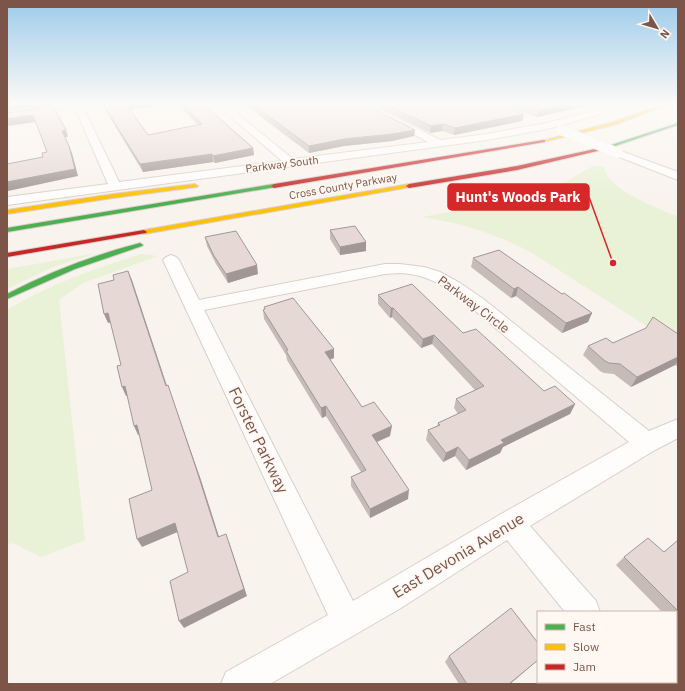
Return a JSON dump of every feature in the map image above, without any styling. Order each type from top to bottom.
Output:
[{"type":"highway","name":"Cross County Parkway","points":[[7,230],[463,156],[528,145],[564,136]]},
{"type":"highway","name":"Cross County Parkway","points":[[7,255],[504,171],[559,159],[627,142],[643,136]]},
{"type":"highway","points":[[277,176],[463,156]]},
{"type":"highway","points":[[7,212],[120,195],[202,185]]},
{"type":"highway","points":[[188,234],[365,195]]},
{"type":"highway","points":[[7,297],[33,283],[68,268],[151,242]]},
{"type":"street","points":[[94,136],[115,186]]},
{"type":"street","points":[[259,136],[291,163]]},
{"type":"street","points":[[425,136],[440,144]]},
{"type":"street","name":"Parkway South","points":[[7,201],[491,136]]},
{"type":"street","points":[[576,136],[678,176]]},
{"type":"street","name":"Forster Parkway","points":[[171,260],[195,306],[347,621]]},
{"type":"street","name":"Parkway Circle","points":[[195,306],[385,269],[400,267],[433,273],[449,282],[476,302],[647,443]]},
{"type":"street","name":"East Devonia Avenue","points":[[238,684],[390,597],[510,523],[647,443],[678,428]]},
{"type":"street","points":[[510,523],[584,611]]},
{"type":"green space","points":[[593,166],[604,167],[608,176],[615,184],[635,198],[678,217],[678,346],[519,246],[479,230],[451,222],[422,217],[541,196]]},
{"type":"green space","points":[[97,253],[51,268],[7,289],[7,269]]},
{"type":"green space","points":[[141,254],[158,256],[83,283],[59,300],[85,540],[41,557],[13,543],[7,545],[7,310],[55,285],[89,271]]},
{"type":"building","points":[[41,136],[64,136],[69,146],[75,169],[7,182],[7,164],[43,157],[42,153],[47,152]]},
{"type":"building","points":[[123,136],[240,136],[253,148],[213,156],[212,154],[140,164]]},
{"type":"building","points":[[296,136],[370,136],[344,139],[309,146]]},
{"type":"building","points":[[355,226],[366,242],[340,247],[330,230]]},
{"type":"building","points":[[236,231],[257,265],[226,274],[214,256],[205,237]]},
{"type":"building","points":[[499,250],[592,313],[566,323],[518,287],[514,289],[473,258]]},
{"type":"building","points":[[128,271],[166,386],[168,385],[218,537],[226,534],[244,589],[179,621],[170,581],[188,572],[175,523],[137,539],[129,499],[152,490],[137,425],[134,426],[125,386],[122,387],[117,366],[121,365],[108,313],[104,314],[98,284],[114,280],[113,275]]},
{"type":"building","points":[[412,284],[463,333],[476,329],[544,391],[555,386],[575,404],[501,440],[504,443],[469,460],[458,447],[446,453],[428,430],[440,425],[438,423],[466,410],[456,399],[484,386],[434,335],[423,339],[378,295]]},
{"type":"building","points":[[293,298],[334,349],[325,352],[362,407],[374,402],[392,426],[372,435],[409,490],[370,509],[351,477],[366,470],[326,406],[321,408],[263,310],[265,309],[264,307]]},
{"type":"building","points":[[653,317],[678,334],[678,357],[637,377],[620,364],[605,361],[588,346],[606,338],[613,343],[646,328]]},
{"type":"building","points":[[648,538],[664,552],[678,540],[678,611],[624,557]]},
{"type":"building","points":[[511,608],[537,642],[537,661],[509,684],[467,684],[449,656]]},
{"type":"traffic: fast","points":[[604,148],[640,136]]},
{"type":"traffic: fast","points":[[7,230],[274,186]]},
{"type":"traffic: fast","points":[[7,297],[72,267],[140,245]]},
{"type":"traffic: slow","points":[[543,141],[562,136]]},
{"type":"traffic: slow","points":[[7,212],[113,196],[195,186]]},
{"type":"traffic: slow","points":[[144,232],[409,186]]},
{"type":"traffic: jam","points":[[274,186],[543,141]]},
{"type":"traffic: jam","points":[[409,186],[517,168],[604,148]]},
{"type":"traffic: jam","points":[[7,255],[144,232]]},
{"type":"place","name":"Hunt's Woods Park","points":[[613,263]]}]
